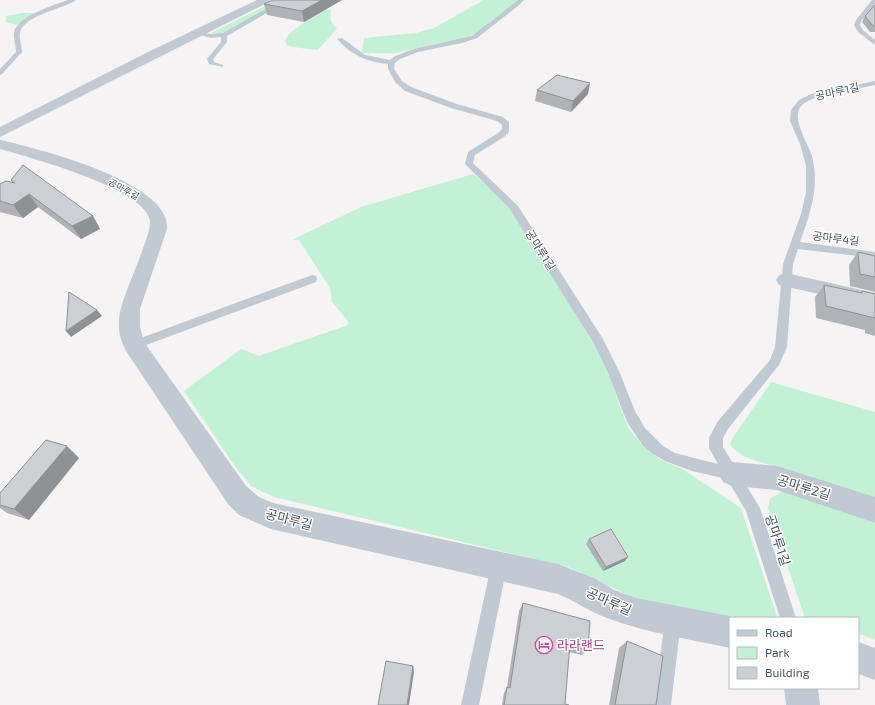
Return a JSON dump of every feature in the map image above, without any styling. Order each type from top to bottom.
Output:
[{"type":"street","points":[[0,133],[265,0]]},
{"type":"street","name":"공마루길","points":[[0,144],[100,176],[135,194],[150,205],[156,212],[159,220],[158,229],[130,309],[128,320],[129,332],[134,346],[237,495],[249,506],[271,516],[558,579],[585,590],[607,603],[636,613],[729,632]]},
{"type":"street","points":[[786,280],[875,300]]},
{"type":"street","name":"공마루2길","points":[[732,474],[777,478],[875,510]]},
{"type":"street","points":[[859,658],[875,664]]},
{"type":"street","points":[[802,689],[803,705]]},
{"type":"lane","points":[[0,73],[19,52],[20,48],[17,33],[20,26],[38,14],[73,0]]},
{"type":"lane","points":[[198,33],[211,36],[224,35],[286,0]]},
{"type":"lane","points":[[340,39],[360,56],[371,60],[392,62],[406,53],[463,41],[477,36],[521,0]]},
{"type":"lane","points":[[875,0],[858,20],[857,25],[860,31],[875,43]]},
{"type":"lane","points":[[221,66],[212,63],[210,59],[212,54],[224,42],[224,35]]},
{"type":"lane","name":"공마루1길","points":[[392,62],[391,69],[399,82],[408,89],[454,106],[500,119],[506,124],[506,130],[501,135],[471,154],[469,164],[480,176],[505,197],[522,218],[599,342],[610,364],[637,429],[657,450],[670,457],[732,474]]},
{"type":"lane","name":"공마루1길","points":[[788,617],[753,508],[716,448],[716,438],[723,425],[775,362],[781,347],[788,264],[807,211],[811,181],[809,160],[794,118],[796,107],[806,98],[875,83]]},
{"type":"lane","name":"공마루4길","points":[[794,245],[875,255]]},
{"type":"lane","points":[[134,346],[312,279]]},
{"type":"lane","points":[[470,705],[499,566]]},
{"type":"lane","points":[[662,705],[673,620]]},
{"type":"green space","points":[[277,0],[283,0],[228,31],[218,34],[211,33]]},
{"type":"green space","points":[[484,0],[518,0],[490,21],[484,29],[464,39],[395,53],[362,53],[364,38],[416,33],[434,28]]},
{"type":"green space","points":[[326,9],[331,10],[331,20],[337,28],[318,50],[287,45],[285,41],[291,32]]},
{"type":"green space","points":[[22,13],[39,13],[17,25],[6,22],[6,16]]},
{"type":"green space","points":[[473,174],[495,192],[510,209],[529,237],[597,350],[608,374],[628,428],[643,446],[661,460],[682,469],[741,508],[777,617],[734,617],[636,599],[568,567],[274,497],[251,486],[234,465],[184,391],[241,349],[259,356],[348,325],[348,321],[332,302],[330,288],[299,240],[292,240],[361,207]]},
{"type":"green space","points":[[771,382],[875,412],[875,498],[753,460],[735,450],[730,444],[732,439]]},
{"type":"green space","points":[[783,491],[875,523],[875,640],[859,633],[859,617],[805,617],[768,508],[770,499]]},
{"type":"building","points":[[273,0],[322,0],[302,11],[264,4]]},
{"type":"building","points":[[875,5],[875,26],[873,26],[865,16]]},
{"type":"building","points":[[557,75],[590,83],[573,101],[537,90]]},
{"type":"building","points":[[23,165],[93,216],[72,226],[29,194],[13,205],[0,201],[0,184],[6,181],[15,183],[11,180]]},
{"type":"building","points":[[858,252],[875,256],[875,277],[860,274]]},
{"type":"building","points":[[824,285],[862,293],[862,291],[875,294],[875,318],[826,306]]},
{"type":"building","points":[[69,292],[97,310],[66,331]]},
{"type":"building","points":[[46,440],[67,446],[14,509],[0,505],[0,493]]},
{"type":"building","points":[[611,529],[628,557],[606,567],[589,539]]},
{"type":"building","points":[[523,603],[590,621],[588,649],[570,643],[565,704],[569,705],[504,705],[507,687],[510,688]]},
{"type":"building","points":[[627,641],[663,656],[656,705],[615,705]]},
{"type":"building","points":[[386,661],[413,666],[407,705],[378,705]]},
{"type":"place","name":"라라랜드","points":[[544,645]]}]
